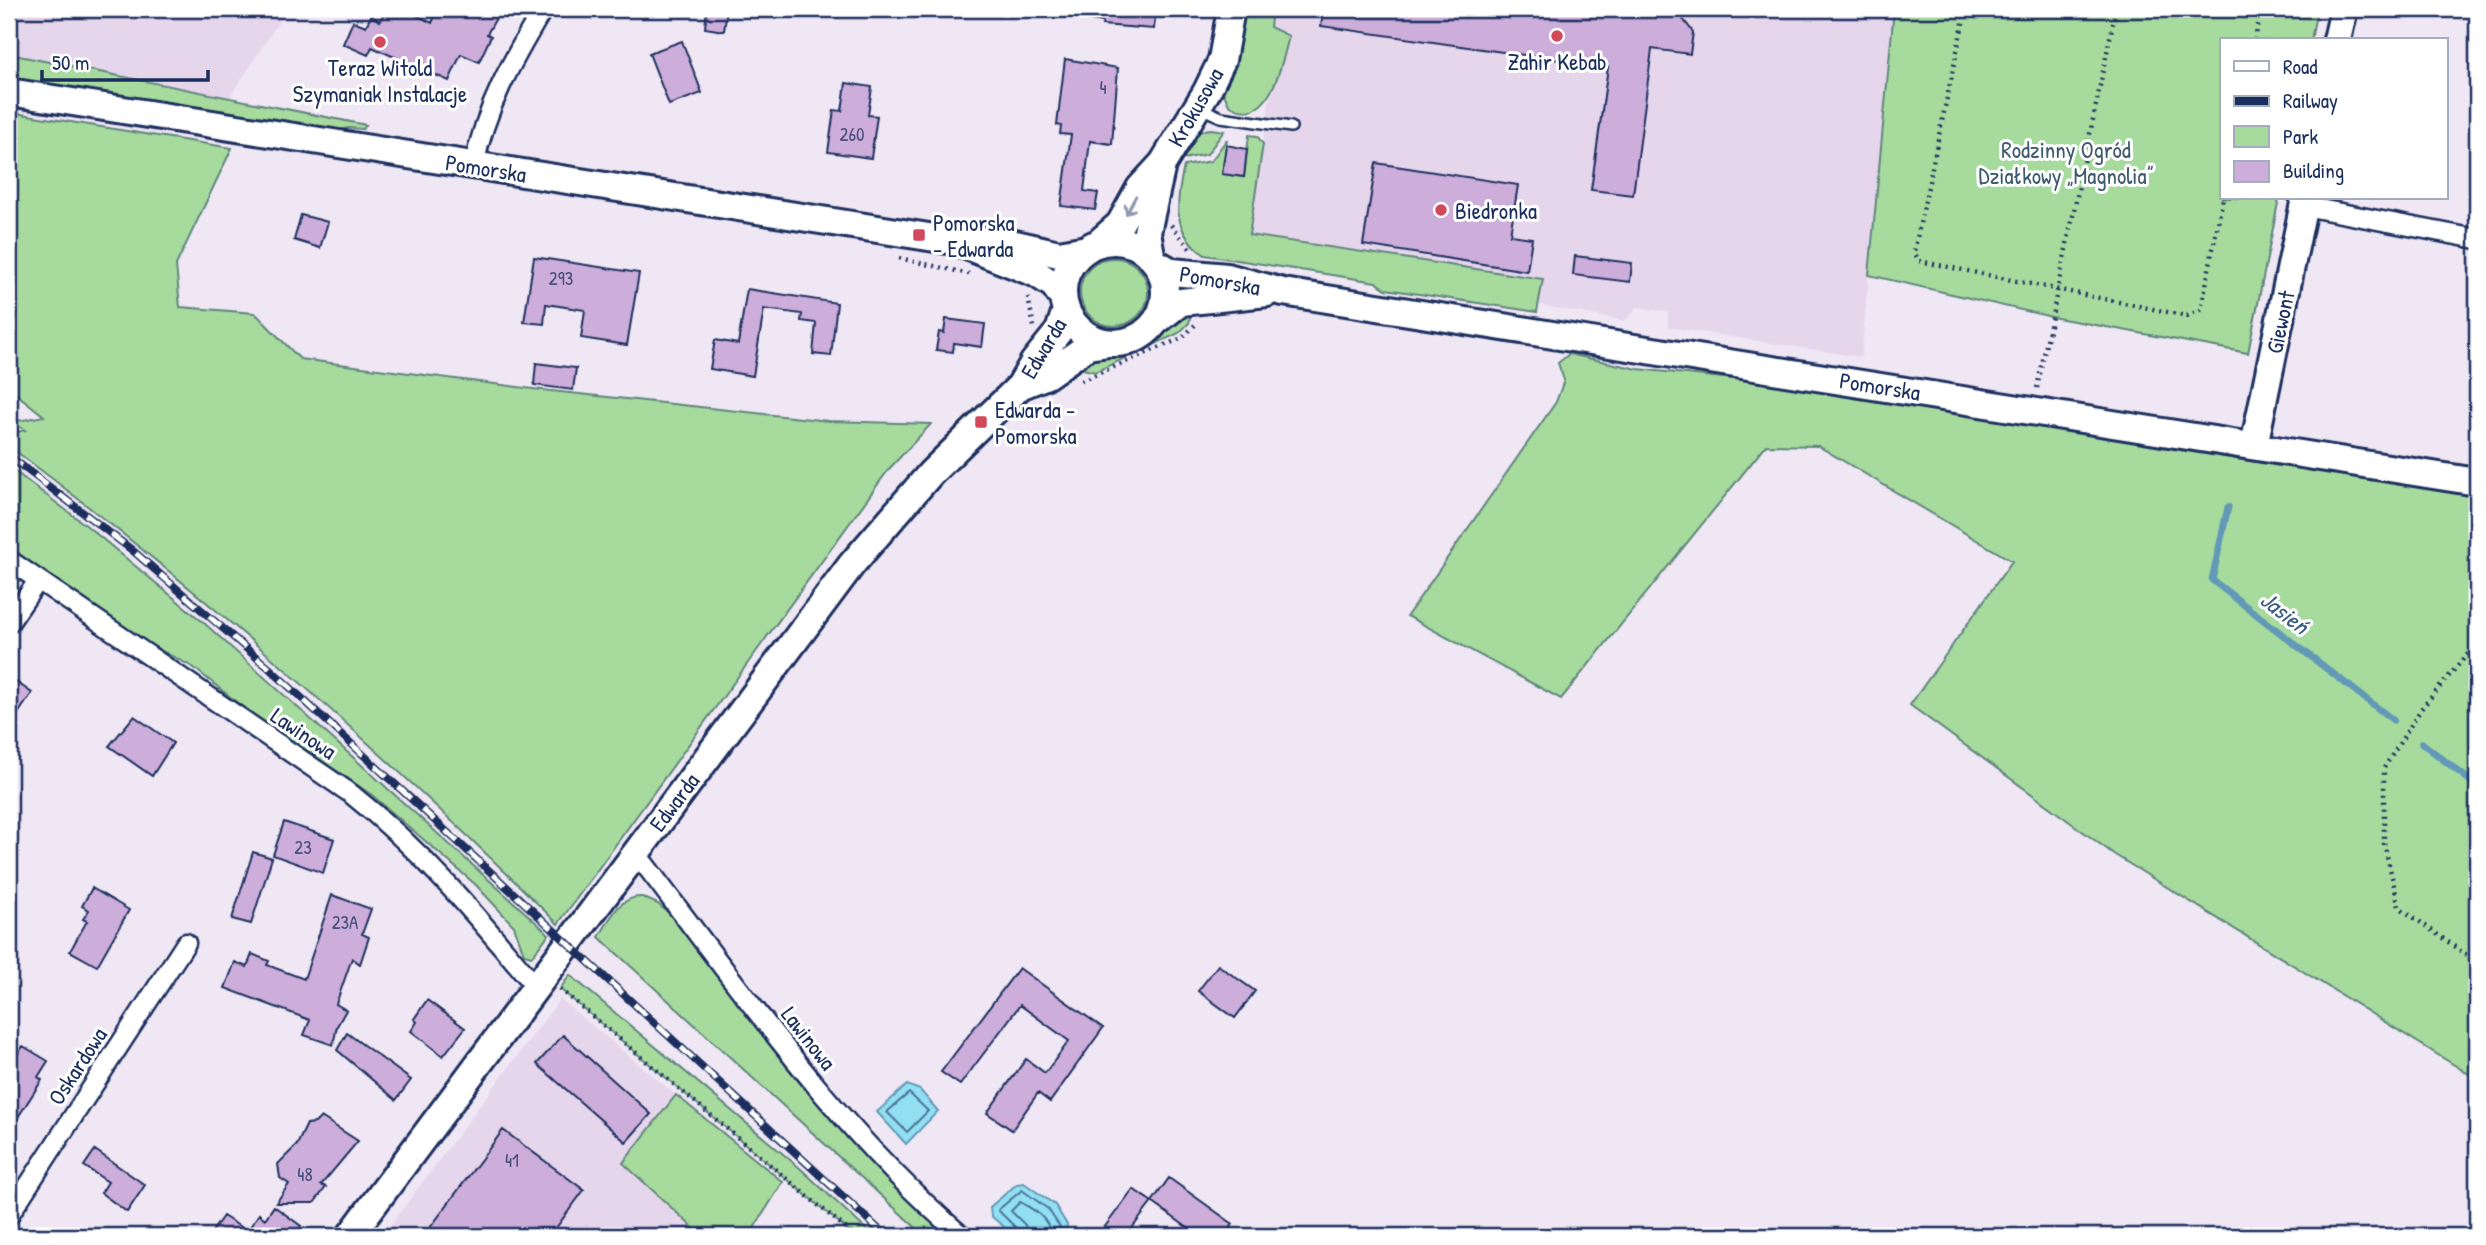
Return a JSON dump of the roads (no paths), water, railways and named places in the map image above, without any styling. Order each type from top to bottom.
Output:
[{"type":"street","points":[[474,166],[485,119],[516,55],[543,9]]},
{"type":"street","name":"Krokusowa","points":[[1092,246],[1114,232],[1140,188],[1163,163],[1197,106],[1222,60],[1231,9]]},
{"type":"street","points":[[2337,38],[2344,9]]},
{"type":"street","name":"Pomorska","points":[[9,93],[963,243],[1037,274],[1054,285],[1065,304]]},
{"type":"street","name":"Krokusowa","points":[[1154,260],[1147,232],[1163,163]]},
{"type":"street","points":[[2304,202],[2477,239]]},
{"type":"street","name":"Giewont","points":[[2254,446],[2304,202]]},
{"type":"street","name":"Pomorska","points":[[963,243],[998,240],[1059,254],[1092,246]]},
{"type":"street","points":[[1108,241],[1131,243],[1154,260],[1163,274],[1166,297],[1158,319],[1143,335],[1121,343],[1110,343],[1087,336],[1065,304],[1063,287],[1070,265],[1092,246],[1108,241]]},
{"type":"street","name":"Pomorska","points":[[1154,260],[1172,272],[1227,277],[1283,292],[2477,482]]},
{"type":"street","name":"Pomorska","points":[[1158,319],[1181,302],[1283,292]]},
{"type":"street","name":"Edwarda","points":[[350,1236],[852,564],[931,473],[1020,386],[1034,362],[1059,331],[1065,304]]},
{"type":"street","name":"Edwarda","points":[[1020,386],[1047,375],[1088,346],[1110,343]]},
{"type":"street","name":"Lawinowa","points":[[9,560],[37,582],[350,793],[383,819],[465,900],[540,982]]},
{"type":"street","points":[[9,623],[37,582]]},
{"type":"street","name":"Lawinowa","points":[[636,853],[816,1086],[900,1180],[962,1236]]},
{"type":"street","name":"Oskardowa","points":[[9,1215],[186,943]]},
{"type":"lane","points":[[1197,106],[1221,117],[1291,127]]},
{"type":"water","points":[[907,1085],[920,1090],[938,1111],[906,1144],[877,1112]]},
{"type":"water","points":[[1024,1183],[1055,1205],[1067,1225],[1065,1236],[1015,1236],[991,1216],[990,1207],[1017,1184]]},
{"type":"waterway","name":"Jasień","points":[[2228,507],[2212,580],[2393,720]]},
{"type":"waterway","name":"Jasień","points":[[2422,743],[2477,786]]},
{"type":"railway","points":[[9,456],[132,550],[269,668],[886,1236]]},
{"type":"place","name":"Zahir Kebab","points":[[1557,36]]},
{"type":"place","name":"Teraz Witold Szymaniak Instalacje","points":[[380,42]]},
{"type":"place","name":"Biedronka","points":[[1441,210]]},
{"type":"place","name":"Pomorska - Edwarda","points":[[919,235]]},
{"type":"place","name":"Edwarda - Pomorska","points":[[981,422]]},
{"type":"park label","name":"Rodzinny Ogród Działkowy „Magnolia”","points":[[2066,162]]}]
